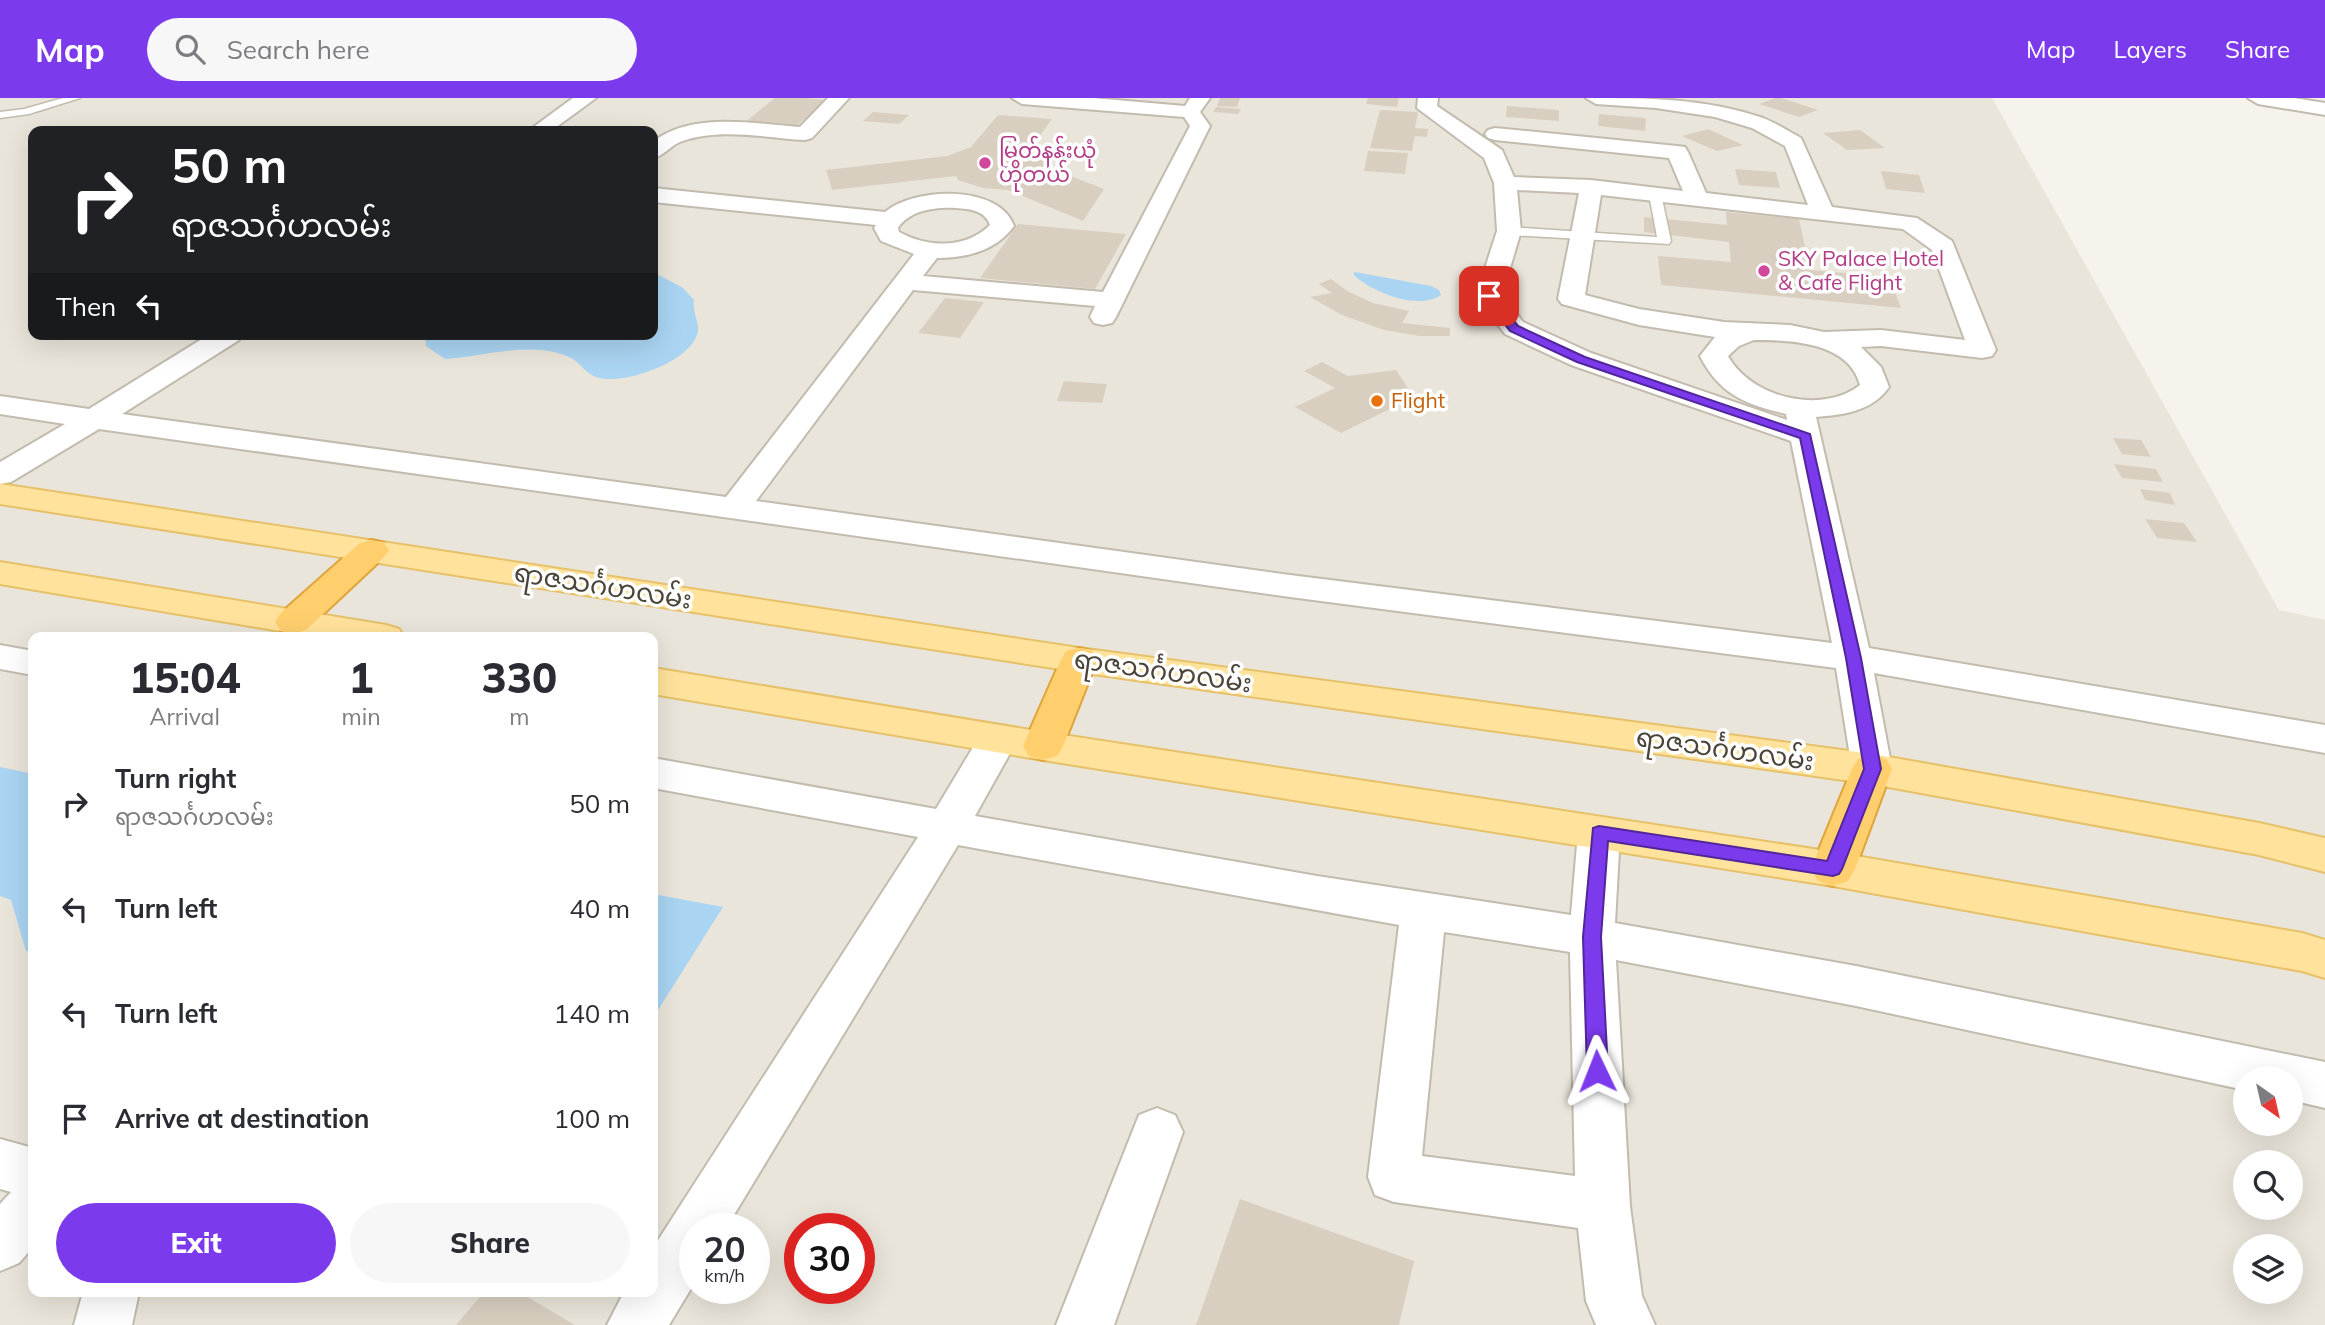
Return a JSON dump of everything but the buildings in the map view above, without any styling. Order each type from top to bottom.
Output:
[{"type":"highway","points":[[293,622],[372,550]]},
{"type":"highway","points":[[1043,746],[1079,660]]},
{"type":"highway","points":[[1833,869],[1872,769]]},
{"type":"main road","name":"ရာဇသင်္ဂဟလမ်း","points":[[0,494],[1079,660],[1872,769],[2259,839],[2325,855]]},
{"type":"main road","points":[[0,573],[355,632]]},
{"type":"main road","points":[[658,682],[998,739],[1833,869],[2302,952],[2325,959]]},
{"type":"street","points":[[545,126],[586,98]]},
{"type":"street","points":[[658,148],[672,137],[716,128],[805,134],[838,98]]},
{"type":"street","points":[[906,282],[1107,309],[1200,126],[1195,105],[1022,98]]},
{"type":"street","points":[[1428,98],[1427,108],[1494,155],[1505,183],[1509,230],[1489,296],[1514,328],[1581,359],[1803,422],[1827,408],[1850,405],[1867,397],[1875,387],[1874,374],[1864,362],[1846,350],[1824,341],[1774,331],[1751,332],[1644,318],[1571,299],[1591,187]]},
{"type":"street","points":[[1456,98],[1447,102],[1456,113],[1591,187]]},
{"type":"street","points":[[1596,98],[1663,102],[1716,111],[1765,128],[1794,142],[1822,211]]},
{"type":"street","points":[[2258,98],[2325,109]]},
{"type":"street","points":[[716,128],[735,108]]},
{"type":"street","points":[[1494,134],[1677,152],[1697,198]]},
{"type":"street","points":[[1505,183],[1591,187],[1822,211],[1909,223],[1943,246],[1982,350],[1881,338],[1824,341]]},
{"type":"street","points":[[658,196],[890,220]]},
{"type":"street","points":[[948,201],[982,205],[1000,218],[1002,226],[985,241],[969,246],[930,250],[898,243],[889,236],[886,228],[890,220],[913,207],[948,201]]},
{"type":"street","points":[[735,507],[930,250]]},
{"type":"street","points":[[1751,332],[1732,337],[1719,345],[1714,356],[1717,368],[1729,381],[1772,401],[1803,422],[1853,658],[1872,769]]},
{"type":"street","points":[[0,475],[219,340]]},
{"type":"street","points":[[0,405],[1290,586],[1853,658],[2325,738]]},
{"type":"street","points":[[0,657],[28,662]]},
{"type":"street","points":[[706,1213],[947,827],[998,739]]},
{"type":"street","points":[[658,775],[1423,912],[1592,937],[1856,986],[2325,1085]]},
{"type":"street","points":[[1599,833],[1592,937],[1603,1206],[1614,1301],[1626,1325]]},
{"type":"street","points":[[1423,912],[1394,1177],[1603,1206]]},
{"type":"street","points":[[1085,1325],[1157,1132]]},
{"type":"street","points":[[0,1164],[28,1172]]},
{"type":"street","points":[[0,1244],[28,1212]]},
{"type":"street","points":[[658,1290],[679,1256]]},
{"type":"street","points":[[103,1325],[110,1297]]},
{"type":"street","points":[[636,1325],[653,1297]]},
{"type":"lane","points":[[0,115],[24,112],[75,98]]},
{"type":"lane","points":[[1509,230],[1664,241],[1655,194]]},
{"type":"shaded area","points":[[0,98],[1992,98],[2279,610],[2325,620],[2325,1325],[0,1325]]},
{"type":"water","points":[[1355,272],[1431,286],[1439,290],[1441,295],[1420,301],[1395,297],[1361,281],[1353,274]]},
{"type":"water","points":[[658,275],[683,288],[694,300],[698,331],[691,345],[669,362],[639,374],[611,379],[595,377],[573,359],[546,350],[518,350],[445,359],[426,346],[426,340],[658,340]]},
{"type":"water","points":[[0,767],[28,773],[28,951],[11,900],[0,896]]},
{"type":"water","points":[[658,895],[723,907],[658,1010]]},
{"type":"place","name":"မြတ်နန်းယုံ ဟိုတယ်","points":[[985,163]]},
{"type":"place","name":"SKY Palace Hotel & Cafe Flight","points":[[1764,271]]},
{"type":"place","name":"Flight","points":[[1377,401]]},
{"type":"route","points":[[1489,296],[1514,328],[1581,359],[1806,436],[1853,658],[1872,769],[1833,869],[1599,833],[1592,937],[1597,1071]]}]
